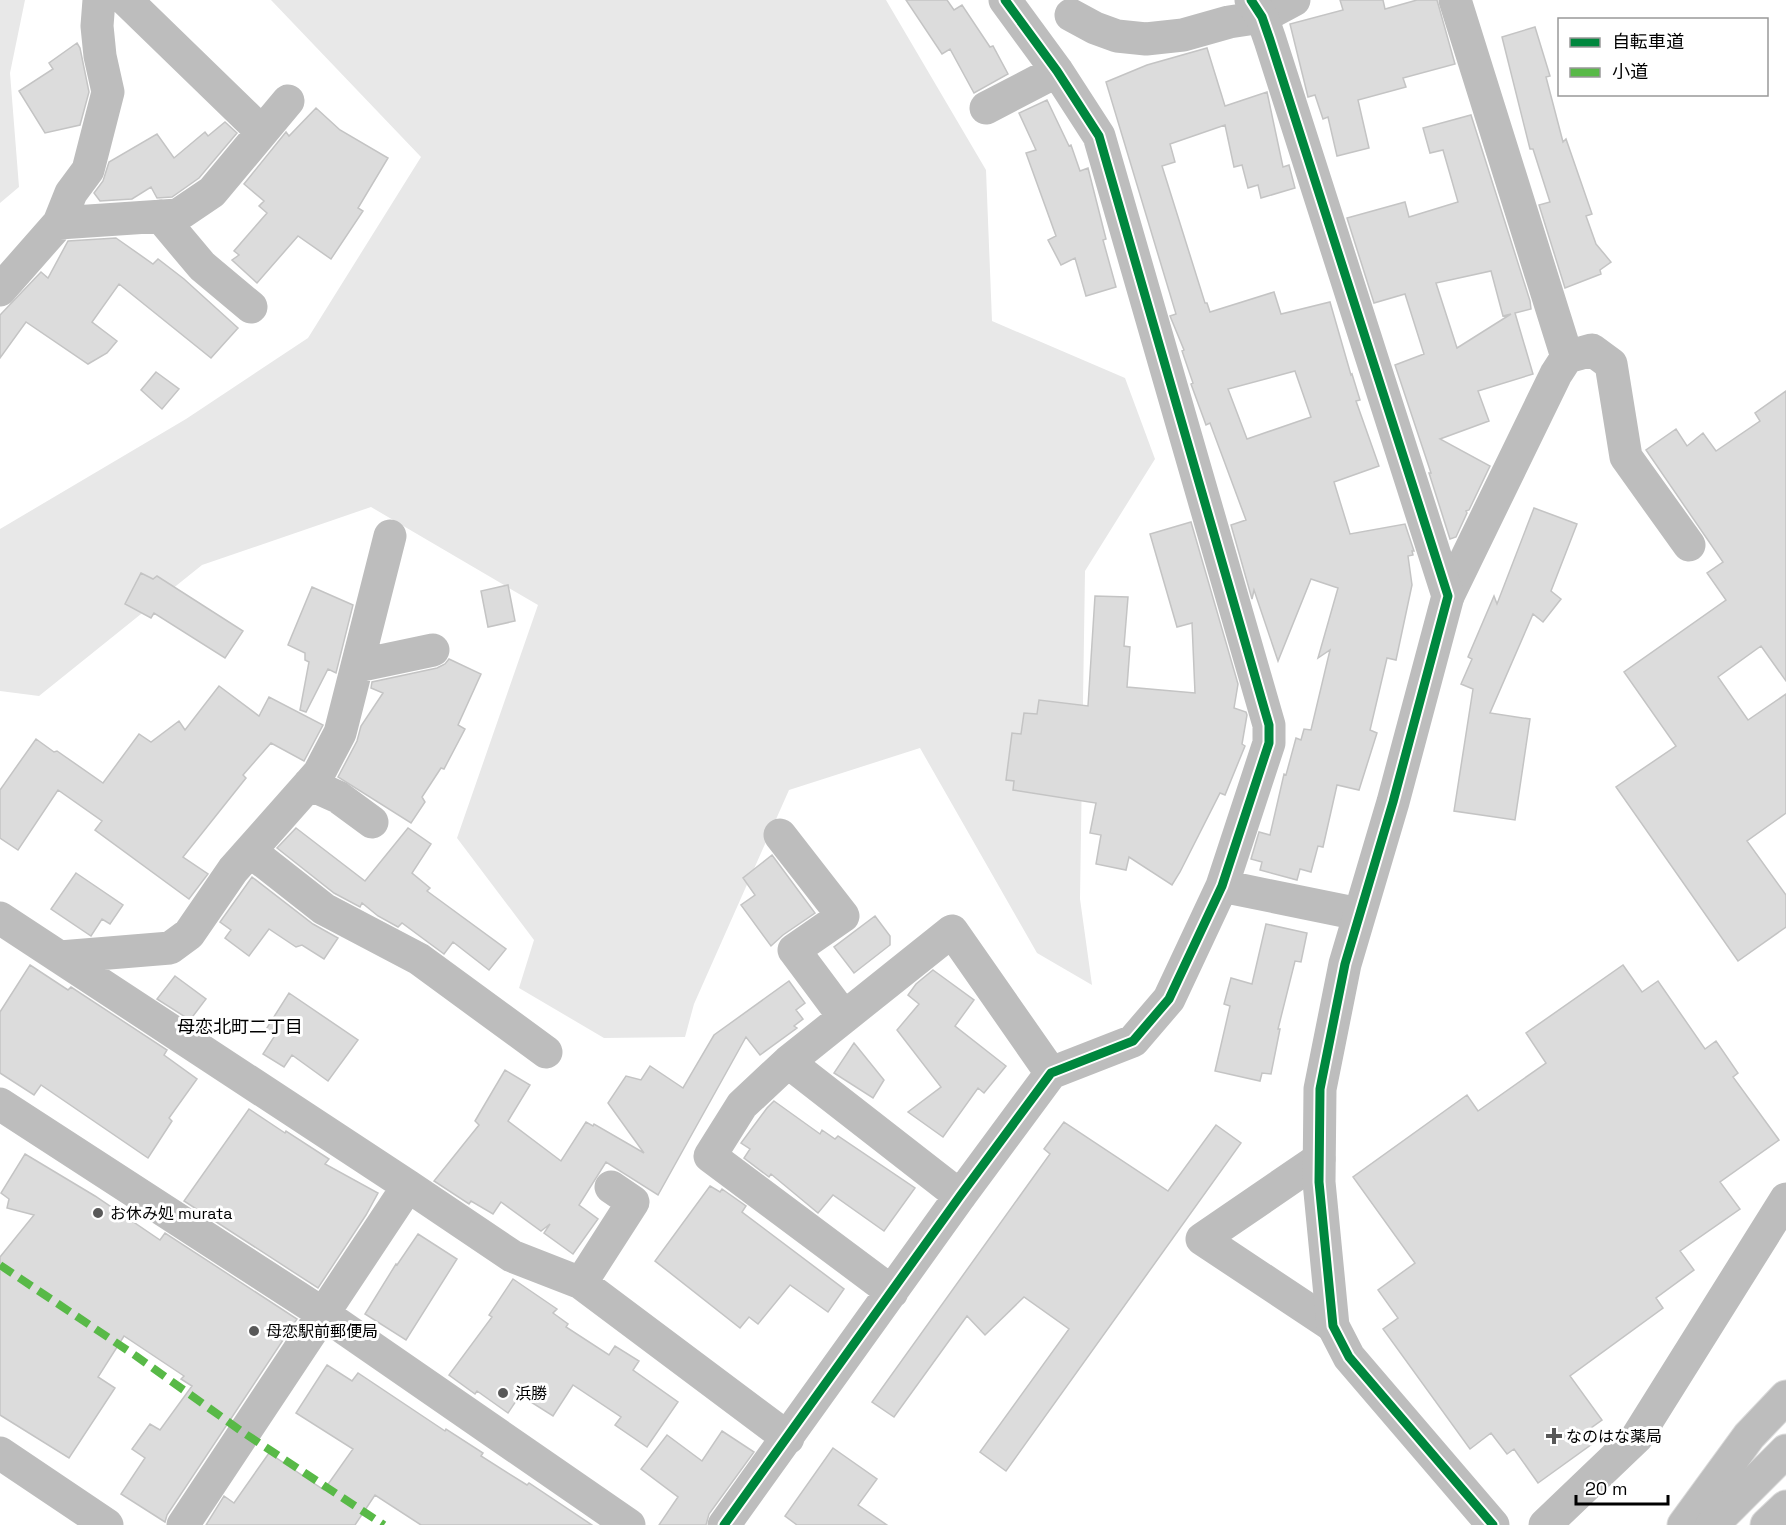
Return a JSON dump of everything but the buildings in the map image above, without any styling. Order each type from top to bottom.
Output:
[{"type":"main road","points":[[0,290],[59,223],[71,193],[88,170],[108,92],[100,56],[97,26],[99,0]]},
{"type":"main road","points":[[126,0],[262,132]]},
{"type":"main road","points":[[724,1525],[1051,1073],[1133,1041],[1169,999],[1222,885],[1269,743],[1269,725],[1098,136],[1057,71],[1005,0]]},
{"type":"main road","points":[[1071,15],[1117,36],[1146,39],[1183,35],[1229,22],[1256,8],[1294,0]]},
{"type":"main road","points":[[1455,0],[1567,357]]},
{"type":"main road","points":[[1256,8],[1448,596]]},
{"type":"main road","points":[[986,108],[1057,71]]},
{"type":"main road","points":[[59,223],[178,215],[212,192],[288,101]]},
{"type":"main road","points":[[160,216],[202,266],[251,307]]},
{"type":"main road","points":[[1493,1525],[1349,1358],[1333,1326],[1319,1182],[1320,1089],[1344,963],[1393,802],[1448,596],[1556,374],[1567,357],[1592,350],[1611,364],[1626,458],[1689,545]]},
{"type":"main road","points":[[60,957],[170,948],[189,934],[233,870],[320,772],[340,733],[390,536]]},
{"type":"main road","points":[[357,666],[433,650]]},
{"type":"main road","points":[[309,784],[338,797],[372,822]]},
{"type":"main road","points":[[780,835],[843,916],[794,950],[844,1017]]},
{"type":"main road","points":[[250,851],[324,909],[419,959],[546,1052]]},
{"type":"main road","points":[[1222,885],[1359,914]]},
{"type":"main road","points":[[0,918],[512,1257],[581,1283],[788,1438]]},
{"type":"main road","points":[[892,1292],[710,1156],[742,1105],[788,1062],[952,931],[1051,1073]]},
{"type":"main road","points":[[788,1062],[960,1196]]},
{"type":"main road","points":[[0,1104],[322,1313],[628,1525]]},
{"type":"main road","points":[[1319,1159],[1202,1239],[1333,1326]]},
{"type":"main road","points":[[183,1525],[408,1186]]},
{"type":"main road","points":[[581,1283],[633,1202],[612,1187]]},
{"type":"main road","points":[[1545,1525],[1637,1437],[1786,1199]]},
{"type":"main road","points":[[1684,1525],[1749,1436],[1786,1397]]},
{"type":"main road","points":[[1712,1525],[1786,1451]]},
{"type":"main road","points":[[0,1453],[107,1525]]},
{"type":"main road","points":[[1767,1525],[1786,1507]]},
{"type":"shaded area","points":[[0,0],[25,0],[10,73],[19,187],[0,203]]},
{"type":"shaded area","points":[[271,0],[886,0],[986,170],[992,321],[1125,378],[1155,459],[1085,571],[1080,899],[1092,985],[1037,953],[920,748],[789,790],[694,1004],[685,1037],[604,1038],[519,988],[534,940],[457,838],[538,605],[371,507],[202,565],[39,696],[0,691],[0,529],[186,419],[308,338],[421,157]]},
{"type":"marked path","points":[[0,1265],[136,1356],[244,1433],[384,1525]]},
{"type":"cycle path","points":[[724,1525],[1051,1073],[1133,1041],[1169,999],[1222,886],[1269,743],[1269,725],[1099,136],[1057,71],[1005,0]]},
{"type":"cycle path","points":[[1251,0],[1262,17],[1270,40],[1448,596],[1393,802],[1345,964],[1320,1089],[1319,1182],[1333,1326],[1349,1357],[1493,1525]]},
{"type":"place","name":"お休み処 murata","points":[[98,1213]]},
{"type":"place","name":"母恋駅前郵便局","points":[[254,1331]]},
{"type":"place","name":"浜勝","points":[[503,1393]]},
{"type":"place","name":"なのはな薬局","points":[[1554,1436]]},
{"type":"district","name":"母恋北町二丁目","points":[[240,1026]]}]
